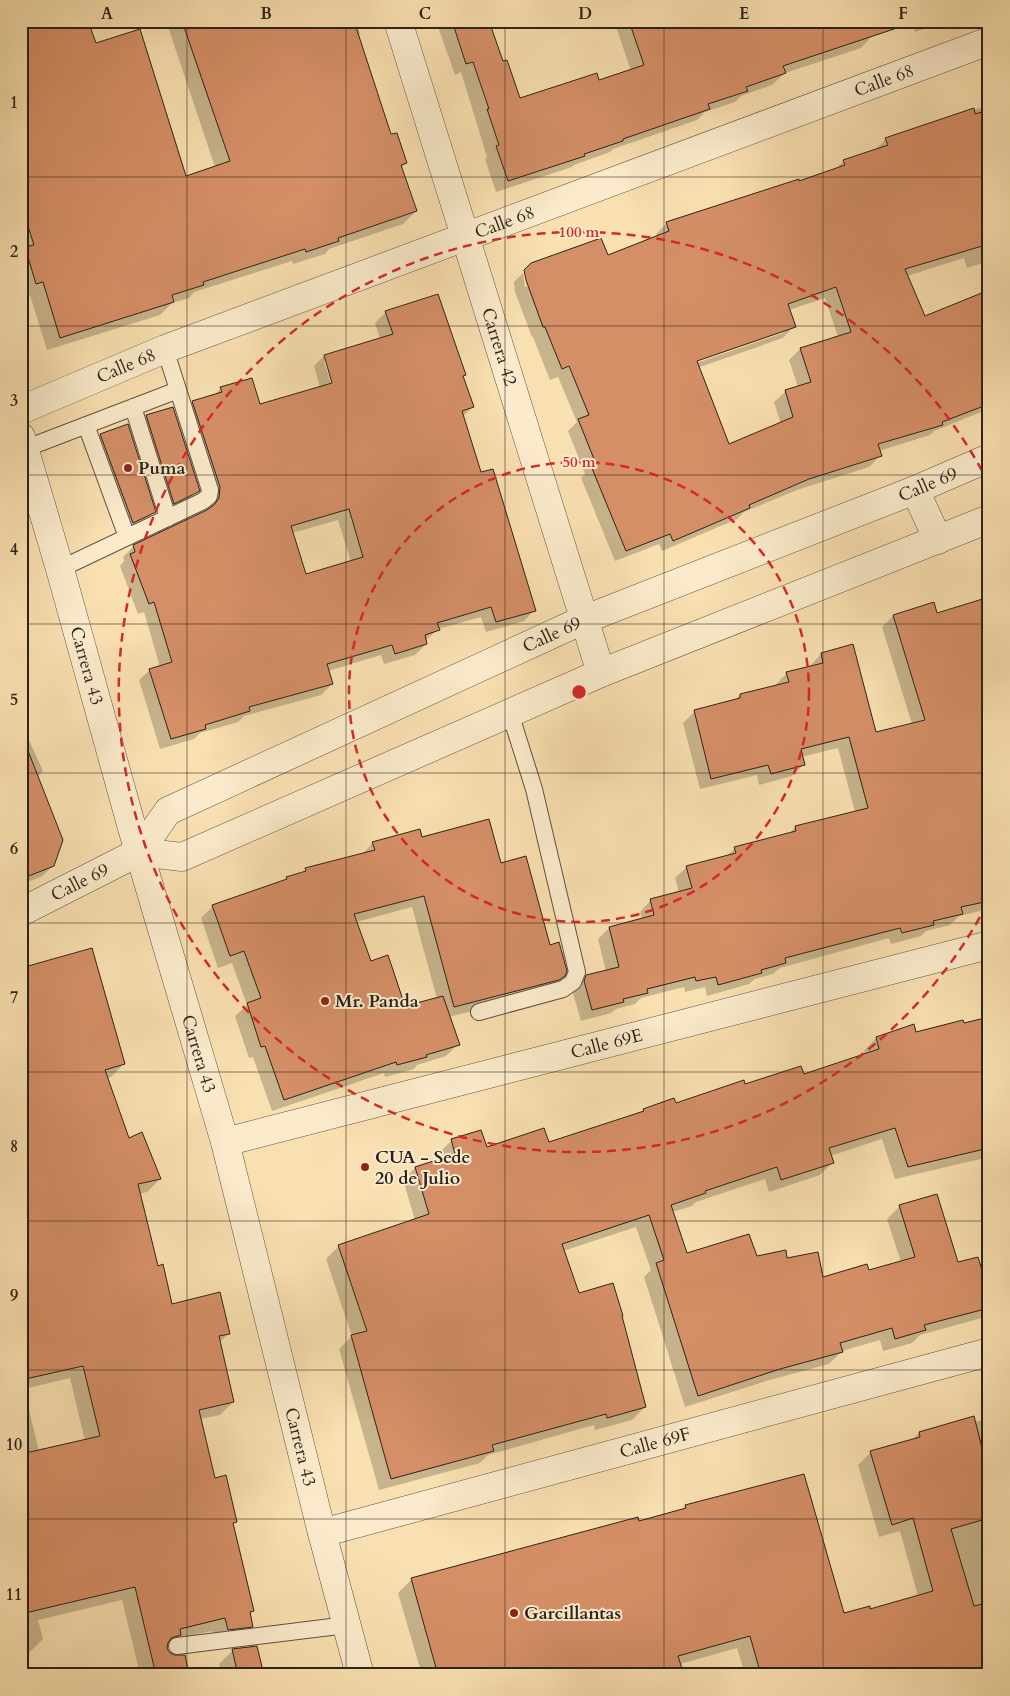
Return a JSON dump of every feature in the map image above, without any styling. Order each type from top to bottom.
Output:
[{"type":"street","name":"Carrera 42","points":[[398,21],[601,673]]},
{"type":"street","name":"Calle 68","points":[[21,410],[165,349],[989,41]]},
{"type":"street","name":"Carrera 43","points":[[23,443],[139,852],[225,1142],[322,1533],[360,1675]]},
{"type":"street","name":"Calle 69","points":[[21,912],[139,852],[168,811],[583,620],[915,490],[989,458]]},
{"type":"street","points":[[915,490],[938,540]]},
{"type":"street","points":[[139,852],[182,857],[601,673],[989,519]]},
{"type":"street","name":"Calle 69E","points":[[225,1142],[989,945]]},
{"type":"street","name":"Calle 69F","points":[[322,1533],[989,1352]]},
{"type":"lane","points":[[60,569],[203,502],[209,496],[210,490],[165,349]]},
{"type":"lane","points":[[23,443],[86,425],[178,390]]},
{"type":"lane","points":[[133,407],[168,518]]},
{"type":"lane","points":[[86,425],[127,537]]},
{"type":"lane","points":[[479,1012],[564,989],[573,982],[578,972],[534,790],[510,713]]},
{"type":"lane","points":[[177,1646],[347,1625]]},
{"type":"building","points":[[21,21],[88,21],[96,43],[140,29],[186,176],[230,161],[182,21],[354,21],[391,134],[397,133],[407,163],[401,165],[417,211],[338,238],[339,241],[306,252],[305,249],[203,282],[204,285],[172,295],[174,302],[60,338],[43,282],[36,284],[25,247],[34,245],[21,205]]},
{"type":"building","points":[[452,21],[489,21],[503,61],[507,60],[520,98],[597,73],[599,80],[644,65],[629,21],[906,21],[906,25],[783,66],[786,73],[746,87],[748,91],[708,104],[710,109],[623,139],[623,141],[584,154],[585,156],[508,181],[496,146],[499,145],[487,109],[489,109],[473,62],[466,64]]},
{"type":"building","points":[[974,108],[975,114],[989,110],[989,244],[905,269],[925,316],[989,290],[989,404],[942,422],[943,425],[878,444],[882,456],[809,479],[749,505],[750,508],[673,541],[670,534],[626,551],[591,466],[596,464],[578,419],[589,415],[569,366],[562,369],[545,327],[543,327],[524,270],[531,263],[601,238],[608,255],[669,231],[666,222],[845,165],[843,160],[888,145],[885,138]],"holes":[[[836,287],[851,332],[800,348],[811,382],[785,390],[793,417],[729,444],[697,361],[796,327],[788,304]]]},
{"type":"building","points":[[438,294],[466,375],[463,376],[474,407],[462,411],[481,472],[493,469],[536,611],[496,622],[491,607],[437,623],[440,630],[425,635],[427,644],[395,654],[392,645],[327,664],[333,684],[249,707],[250,711],[205,725],[206,729],[171,739],[149,669],[172,662],[154,602],[149,604],[130,554],[135,552],[133,545],[207,510],[219,498],[220,487],[192,401],[222,392],[220,387],[252,378],[260,404],[332,383],[324,355],[393,334],[385,311]],"holes":[[[349,509],[363,557],[306,574],[291,526]]]},
{"type":"building","points":[[173,407],[200,491],[174,504],[146,415]]},
{"type":"building","name":"Puma","points":[[128,424],[156,512],[133,523],[100,434]]},
{"type":"building","points":[[989,597],[989,901],[961,907],[963,914],[933,921],[934,925],[902,933],[900,928],[785,958],[786,963],[761,970],[762,973],[718,985],[716,977],[696,981],[695,977],[647,989],[648,993],[623,999],[624,1002],[592,1010],[584,981],[586,975],[619,967],[609,927],[654,915],[650,899],[692,888],[686,866],[736,853],[734,847],[796,831],[795,826],[868,808],[849,737],[801,749],[805,765],[771,774],[768,765],[711,779],[694,710],[740,698],[740,694],[789,682],[786,672],[823,663],[821,653],[853,644],[876,732],[925,720],[893,615],[934,602],[937,613]]},
{"type":"building","points":[[21,738],[23,738],[63,840],[54,866],[21,879]]},
{"type":"building","points":[[489,819],[501,863],[526,856],[550,945],[559,942],[567,971],[565,976],[559,980],[454,1007],[424,896],[354,914],[371,961],[388,955],[405,1006],[443,996],[460,1045],[397,1065],[396,1062],[284,1100],[265,1046],[261,1047],[247,1003],[261,998],[244,951],[230,956],[212,905],[287,879],[286,877],[306,871],[305,868],[375,850],[372,842],[420,829],[422,837]]},
{"type":"building","points":[[92,948],[125,1064],[105,1070],[129,1138],[142,1132],[161,1179],[138,1184],[158,1266],[163,1264],[172,1304],[220,1292],[230,1334],[219,1336],[234,1402],[199,1410],[215,1478],[226,1475],[237,1522],[233,1523],[254,1611],[250,1612],[253,1627],[228,1630],[225,1618],[180,1629],[181,1635],[171,1638],[167,1648],[174,1655],[185,1655],[189,1675],[156,1675],[135,1587],[21,1614],[21,1454],[100,1436],[83,1366],[21,1380],[21,968]]},
{"type":"building","points":[[989,1017],[989,1148],[908,1167],[895,1128],[829,1148],[834,1163],[781,1180],[777,1167],[705,1191],[706,1193],[671,1205],[687,1253],[749,1234],[757,1256],[786,1250],[787,1258],[818,1252],[823,1277],[867,1264],[869,1270],[915,1257],[899,1205],[937,1194],[958,1262],[978,1257],[989,1294],[989,1308],[924,1325],[926,1330],[895,1339],[892,1328],[840,1343],[843,1352],[780,1369],[698,1396],[656,1263],[664,1260],[649,1215],[562,1244],[579,1293],[613,1283],[646,1407],[607,1418],[606,1414],[492,1445],[494,1451],[391,1479],[351,1335],[367,1331],[338,1245],[429,1214],[415,1167],[455,1154],[451,1139],[481,1130],[487,1147],[544,1128],[549,1142],[644,1111],[643,1109],[674,1098],[676,1103],[744,1080],[745,1084],[801,1066],[804,1074],[879,1049],[876,1037],[914,1024],[916,1032],[963,1020],[964,1023]]},
{"type":"building","points":[[974,1416],[989,1476],[989,1518],[951,1529],[974,1606],[983,1604],[989,1625],[989,1675],[761,1675],[750,1636],[678,1656],[684,1675],[438,1675],[411,1578],[638,1517],[639,1521],[686,1508],[685,1505],[804,1474],[844,1613],[870,1606],[870,1609],[933,1591],[913,1518],[892,1525],[870,1451],[920,1437],[919,1432]]},
{"type":"building","points":[[257,1646],[264,1675],[238,1675],[232,1649]]},
{"type":"place","name":"Puma","points":[[128,468]]},
{"type":"place","name":"Mr. Panda","points":[[325,1001]]},
{"type":"place","name":"CUA - Sede 20 de Julio","points":[[365,1167]]},
{"type":"place","name":"Garcillantas","points":[[514,1613]]}]
